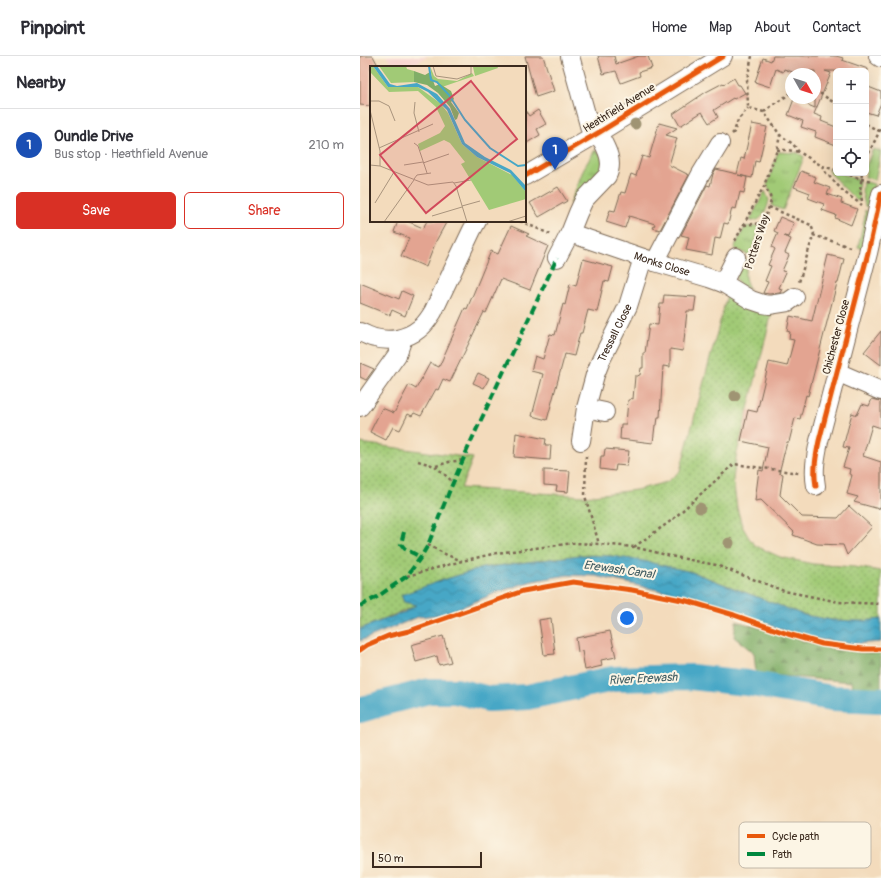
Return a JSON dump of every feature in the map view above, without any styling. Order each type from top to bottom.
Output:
[{"type":"street","points":[[557,258],[584,200],[610,172],[609,154],[595,135],[570,56]]},
{"type":"street","name":"Heathfield Avenue","points":[[526,175],[595,135],[723,56]]},
{"type":"street","name":"Tressall Close","points":[[581,441],[586,408],[594,375],[601,360],[649,260],[720,144]]},
{"type":"street","name":"Chichester Close","points":[[815,480],[816,454],[877,215],[878,188]]},
{"type":"street","points":[[360,332],[382,340],[394,340],[411,335],[420,329],[433,312],[476,222]]},
{"type":"street","name":"Monks Close","points":[[568,237],[723,283],[751,300],[769,305],[788,302],[795,297]]},
{"type":"street","name":"Potters Way","points":[[723,283],[740,253]]},
{"type":"street","points":[[360,407],[397,355],[403,338]]},
{"type":"street","points":[[837,372],[881,391]]},
{"type":"street","points":[[586,408],[605,412]]},
{"type":"path","points":[[720,144],[734,132],[738,120],[748,108],[747,79],[752,56]]},
{"type":"path","points":[[821,94],[833,102]]},
{"type":"path","points":[[764,112],[785,97]]},
{"type":"path","points":[[748,108],[764,112],[780,135],[793,144],[799,152],[822,166],[833,169]]},
{"type":"path","points":[[869,126],[879,131]]},
{"type":"path","points":[[869,153],[881,128]]},
{"type":"path","points":[[777,150],[799,152]]},
{"type":"path","points":[[822,166],[826,173],[844,192],[877,215]]},
{"type":"path","points":[[852,176],[878,188]]},
{"type":"path","points":[[769,207],[811,225],[814,233],[795,297]]},
{"type":"path","points":[[523,222],[568,237]]},
{"type":"path","points":[[744,224],[763,223]]},
{"type":"path","points":[[813,235],[868,252]]},
{"type":"path","points":[[581,441],[586,449],[585,496],[599,544]]},
{"type":"path","points":[[435,466],[463,460]]},
{"type":"path","points":[[418,461],[435,466],[453,482]]},
{"type":"path","points":[[634,547],[672,520],[734,464],[815,480]]},
{"type":"path","points":[[407,576],[497,552],[574,543],[599,544],[634,547],[716,565],[784,591],[839,602],[881,604]]},
{"type":"path","points":[[428,545],[462,561]]},
{"type":"path","points":[[360,650],[367,645],[388,636],[409,631],[523,591],[573,582],[626,589],[687,601],[822,644],[863,649],[881,649]]},
{"type":"shaded area","points":[[386,56],[428,56],[412,66],[394,66]]},
{"type":"green space","points":[[873,149],[881,151],[875,180],[865,177],[869,176],[869,159]]},
{"type":"green space","points":[[595,150],[601,155],[604,168],[583,193],[570,204],[584,168]]},
{"type":"green space","points":[[778,152],[798,153],[804,157],[783,210],[772,206],[772,195],[767,185]]},
{"type":"green space","points":[[827,169],[833,171],[833,176]]},
{"type":"green space","points":[[833,176],[847,176],[859,180],[858,190],[860,200],[856,200]]},
{"type":"green space","points":[[863,181],[874,184],[871,209],[865,206],[862,192]]},
{"type":"green space","points":[[765,191],[769,200],[767,208],[758,220],[751,221],[750,220]]},
{"type":"green space","points":[[865,210],[870,213],[863,249],[858,247]]},
{"type":"green space","points":[[745,227],[759,227],[759,230],[750,256],[734,248]]},
{"type":"green space","points":[[743,258],[748,261],[745,276],[750,290],[741,285],[736,279]]},
{"type":"green space","points":[[727,295],[772,312],[736,457],[733,479],[737,508],[742,526],[756,546],[780,557],[813,564],[854,567],[881,571],[881,619],[862,621],[832,620],[804,615],[692,572],[612,556],[580,555],[482,568],[443,580],[402,598],[404,602],[417,605],[360,629],[360,443],[473,458],[461,488],[585,496],[636,490],[667,482],[680,471]]},
{"type":"green space","points":[[736,621],[832,649],[866,653],[881,653],[881,712],[855,711],[852,682],[756,674],[754,653],[734,637]]},
{"type":"water","name":"Erewash Canal","points":[[580,555],[612,556],[644,561],[692,572],[804,615],[832,620],[862,621],[881,619],[881,642],[854,644],[803,636],[780,629],[735,610],[697,597],[662,591],[596,576],[568,575],[532,581],[498,592],[438,615],[418,617],[360,641],[360,629],[404,612],[416,605],[404,602],[401,595],[482,568]]},
{"type":"building","points":[[360,56],[373,56],[378,66],[370,66],[370,106],[360,105]]},
{"type":"building","points":[[525,56],[543,56],[554,91],[536,97]]},
{"type":"building","points":[[598,56],[614,56],[616,64],[639,56],[648,56],[652,68],[639,72],[640,76],[621,83],[616,71],[603,74]]},
{"type":"building","points":[[773,56],[836,56],[843,58],[842,60],[865,68],[833,68],[833,71],[825,71],[831,73],[821,97],[821,68],[785,68],[783,72],[776,69],[770,87],[755,82],[763,58],[771,61]]},
{"type":"building","points":[[734,78],[745,93],[734,99],[733,98],[714,110],[718,117],[709,123],[702,112],[680,126],[673,114],[706,92]]},
{"type":"building","points":[[869,87],[881,92],[881,103],[876,115],[869,113]]},
{"type":"building","points":[[792,104],[806,104],[815,108],[815,104],[818,104],[814,114],[822,117],[821,121],[833,126],[833,144],[815,137],[816,132],[801,127],[803,121],[788,115]]},
{"type":"building","points":[[538,110],[546,124],[537,129],[540,135],[526,143],[526,112],[529,116]]},
{"type":"building","points":[[659,123],[677,128],[666,135],[677,138],[669,165],[689,175],[660,230],[653,228],[655,224],[629,216],[625,228],[606,222],[610,210],[615,211],[621,192],[625,193],[631,174],[636,176],[642,156],[649,158]]},
{"type":"building","points":[[752,124],[767,127],[759,162],[755,161],[752,178],[738,175],[747,177],[744,193],[740,192],[736,209],[732,208],[728,224],[724,223],[720,239],[715,238],[712,255],[686,250],[689,237],[681,235],[707,185],[710,186],[716,169],[737,174],[741,158],[744,159]]},
{"type":"building","points":[[801,171],[816,177],[814,182],[830,188],[827,194],[842,199],[841,203],[857,209],[851,225],[835,218],[836,215],[822,210],[824,204],[808,198],[810,193],[794,187]]},
{"type":"building","points":[[558,187],[567,201],[539,217],[530,203]]},
{"type":"building","points":[[780,217],[794,223],[788,237],[784,236],[791,239],[785,253],[789,255],[782,271],[786,272],[779,288],[782,289],[780,293],[763,293],[768,282],[765,281],[771,266],[768,265],[775,249],[772,247],[778,233],[774,231]]},
{"type":"building","points":[[398,222],[409,222],[423,228],[426,222],[446,222],[436,241],[426,267],[401,256],[409,238],[394,232]]},
{"type":"building","points":[[511,226],[529,234],[526,236],[548,246],[530,290],[501,279],[486,313],[484,312],[450,382],[443,379],[438,390],[436,389],[421,416],[414,413],[412,416],[408,414],[400,430],[393,427],[386,440],[370,432],[382,408],[394,413],[409,385],[416,389],[430,363],[439,367],[465,308],[467,309],[491,251],[498,254]]},
{"type":"building","points":[[828,255],[844,259],[808,396],[806,395],[800,419],[795,418],[789,442],[787,442],[779,473],[783,474],[780,495],[802,517],[838,518],[849,506],[872,527],[847,555],[843,545],[817,544],[793,535],[794,532],[761,500],[755,501],[759,470],[763,471],[768,447],[741,441],[748,410],[757,412],[769,362],[787,366],[794,340],[789,339],[790,332],[787,331],[790,316],[812,321]]},
{"type":"building","points":[[583,259],[613,267],[609,282],[604,281],[597,312],[588,310],[574,356],[565,354],[547,420],[532,416],[543,374],[531,371],[535,356],[543,359],[550,334],[555,335],[570,284],[576,286]]},
{"type":"building","points":[[360,283],[399,299],[402,291],[413,296],[405,316],[392,310],[390,315],[360,303]]},
{"type":"building","points":[[664,295],[696,297],[694,311],[687,311],[683,351],[670,349],[670,367],[663,366],[660,417],[658,417],[657,425],[655,425],[653,443],[620,439],[621,424],[626,424],[628,400],[631,398],[633,399],[635,376],[640,375],[641,368],[643,368],[643,353],[645,353],[649,324],[658,325],[660,304],[663,304]]},
{"type":"building","points":[[881,331],[881,365],[864,352]]},
{"type":"building","points":[[360,363],[374,369],[366,380],[360,377]]},
{"type":"building","points":[[478,373],[489,378],[484,388],[473,383]]},
{"type":"building","points":[[872,399],[881,401],[881,428],[872,425],[863,456],[881,462],[881,508],[879,507],[879,509],[854,502],[858,497],[847,494],[852,475],[849,474],[850,469],[843,467],[849,448],[843,447],[852,413],[857,415],[862,404],[869,406]]},
{"type":"building","points":[[516,433],[546,439],[545,445],[551,445],[550,460],[514,457]]},
{"type":"building","points":[[605,449],[629,451],[627,466],[616,465],[615,471],[600,469],[601,456],[604,456]]},
{"type":"building","points":[[544,470],[570,471],[568,492],[556,491],[557,486],[544,485]]},
{"type":"building","points":[[551,618],[555,654],[544,655],[539,620]]},
{"type":"building","points":[[610,631],[616,657],[601,660],[602,666],[585,670],[582,651],[578,652],[576,638]]},
{"type":"building","points":[[443,636],[451,662],[439,665],[437,656],[416,662],[411,645]]},
{"type":"waterway","name":"River Erewash","points":[[360,710],[429,691],[456,691],[489,699],[527,697],[613,679],[691,677],[747,683],[832,698],[881,700]]},
{"type":"marked path","points":[[360,606],[377,597],[407,576],[428,545],[472,439],[557,258]]},
{"type":"marked path","points":[[404,532],[401,544],[405,549],[421,557]]},
{"type":"cycle path","points":[[526,175],[723,56]]},
{"type":"cycle path","points":[[816,486],[815,469],[819,441],[868,253],[881,194]]},
{"type":"cycle path","points":[[360,650],[367,645],[388,636],[409,631],[523,591],[573,582],[632,590],[687,601],[822,644],[863,649],[881,649]]},
{"type":"place","name":"Oundle Drive","points":[[555,170]]}]
